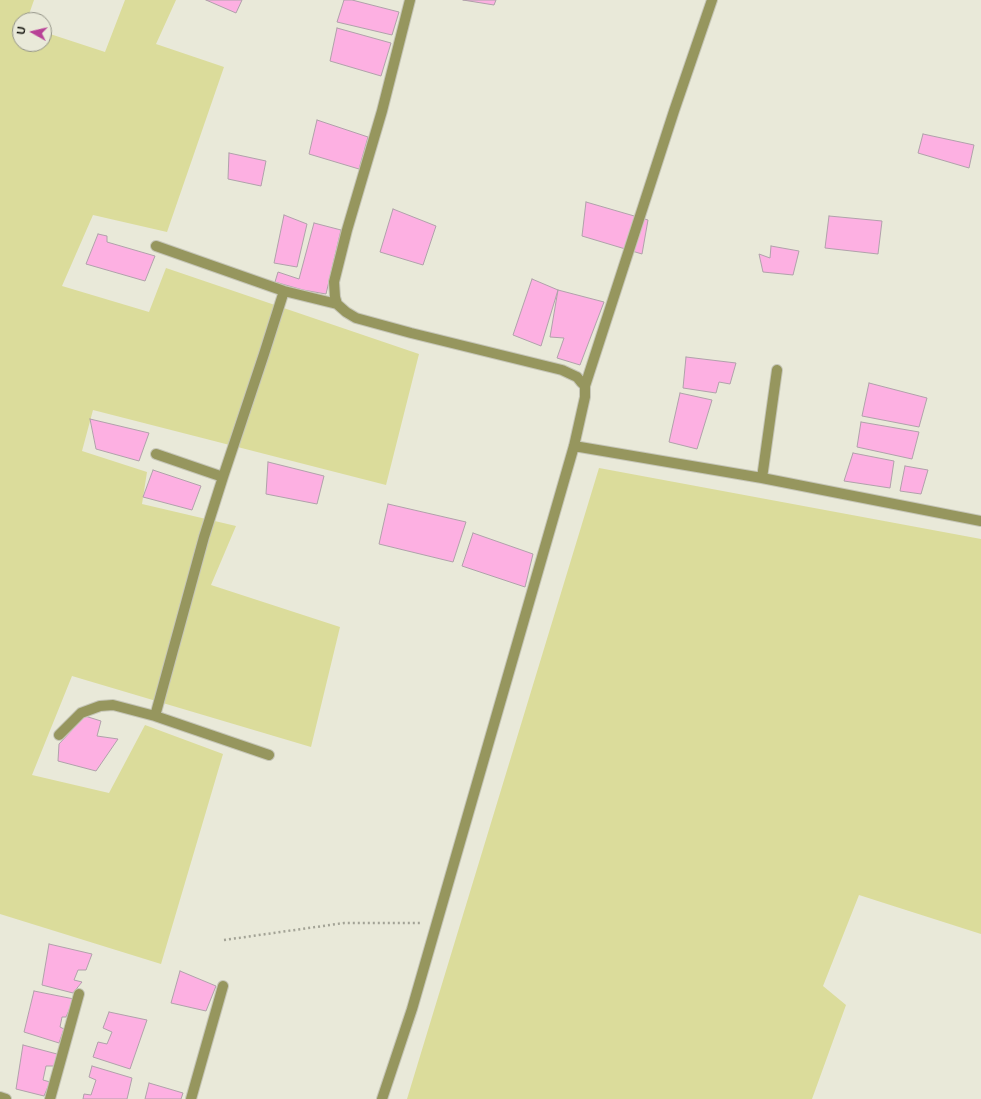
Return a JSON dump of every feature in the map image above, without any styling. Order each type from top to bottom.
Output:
[{"type":"street","points":[[337,304],[334,282],[347,230],[382,110],[410,0]]},
{"type":"street","points":[[382,1099],[412,1009],[574,446],[585,397],[585,386],[712,0]]},
{"type":"street","points":[[156,246],[284,291],[337,304],[356,318],[562,370],[577,377],[585,386]]},
{"type":"street","points":[[155,716],[204,537],[284,291]]},
{"type":"street","points":[[762,478],[777,370]]},
{"type":"street","points":[[574,446],[762,478],[981,520]]},
{"type":"street","points":[[156,454],[223,477]]},
{"type":"street","points":[[59,735],[81,713],[100,706],[113,705],[155,716],[269,755]]},
{"type":"street","points":[[191,1099],[223,986]]},
{"type":"street","points":[[50,1099],[78,994]]},
{"type":"street","points":[[0,1097],[6,1099]]},
{"type":"path","points":[[224,940],[344,923],[436,923]]},
{"type":"green space","points":[[0,0],[34,0],[30,12],[12,12],[12,52],[52,52],[52,35],[105,52],[125,0],[176,0],[156,44],[224,67],[167,232],[93,215],[62,286],[149,312],[166,268],[419,354],[386,485],[93,410],[82,451],[147,472],[142,504],[236,526],[211,585],[340,627],[311,747],[72,676],[32,775],[109,793],[145,725],[223,754],[161,964],[0,914]]},
{"type":"green space","points":[[599,468],[981,539],[981,934],[859,895],[823,986],[846,1005],[812,1099],[407,1099]]},
{"type":"building","points":[[206,0],[242,0],[236,13]]},
{"type":"building","points":[[344,0],[352,0],[399,12],[392,35],[337,22]]},
{"type":"building","points":[[463,0],[496,0],[494,5]]},
{"type":"building","points":[[337,28],[391,43],[381,76],[330,61]]},
{"type":"building","points":[[317,120],[368,137],[359,169],[309,154]]},
{"type":"building","points":[[923,134],[974,145],[969,168],[918,153]]},
{"type":"building","points":[[229,153],[266,161],[261,186],[228,179]]},
{"type":"building","points":[[586,202],[648,220],[642,254],[582,236]]},
{"type":"building","points":[[393,209],[436,226],[423,265],[380,252]]},
{"type":"building","points":[[284,215],[307,224],[297,267],[274,263]]},
{"type":"building","points":[[829,216],[882,221],[878,254],[825,248]]},
{"type":"building","points":[[314,223],[341,230],[326,294],[303,290],[275,282],[278,272],[299,279]]},
{"type":"building","points":[[98,234],[107,236],[107,242],[155,256],[145,281],[86,264]]},
{"type":"building","points":[[771,246],[799,251],[793,275],[763,272],[759,254],[770,258]]},
{"type":"building","points":[[532,279],[558,290],[541,346],[513,335]]},
{"type":"building","points":[[558,290],[604,302],[580,365],[557,358],[564,338],[550,337]]},
{"type":"building","points":[[686,357],[736,363],[730,384],[719,382],[716,393],[683,388]]},
{"type":"building","points":[[869,383],[927,398],[919,427],[862,416]]},
{"type":"building","points":[[680,393],[712,400],[697,449],[669,442]]},
{"type":"building","points":[[90,419],[149,433],[139,461],[96,449]]},
{"type":"building","points":[[861,422],[919,432],[912,459],[857,447]]},
{"type":"building","points":[[853,453],[894,461],[890,488],[844,481]]},
{"type":"building","points":[[268,462],[324,476],[317,504],[266,494]]},
{"type":"building","points":[[905,466],[928,470],[921,494],[900,491]]},
{"type":"building","points":[[153,470],[201,486],[192,510],[143,497]]},
{"type":"building","points":[[388,504],[466,522],[453,562],[379,544]]},
{"type":"building","points":[[473,533],[533,554],[525,587],[462,566]]},
{"type":"building","points":[[85,716],[101,721],[97,736],[118,739],[96,771],[58,761],[59,744]]},
{"type":"building","points":[[49,944],[92,954],[86,970],[78,970],[74,980],[82,982],[73,993],[42,985]]},
{"type":"building","points":[[180,971],[216,986],[206,1011],[171,1003]]},
{"type":"building","points":[[34,991],[74,999],[66,1017],[62,1017],[60,1027],[64,1029],[59,1043],[24,1032]]},
{"type":"building","points":[[109,1012],[147,1020],[130,1069],[93,1057],[98,1042],[107,1044],[112,1032],[103,1028]]},
{"type":"building","points":[[23,1045],[57,1054],[55,1066],[46,1066],[43,1080],[50,1082],[44,1096],[16,1089]]},
{"type":"building","points":[[92,1066],[132,1078],[127,1099],[83,1099],[84,1094],[91,1095],[96,1080],[89,1077]]},
{"type":"building","points":[[149,1083],[183,1093],[181,1099],[145,1099]]}]
